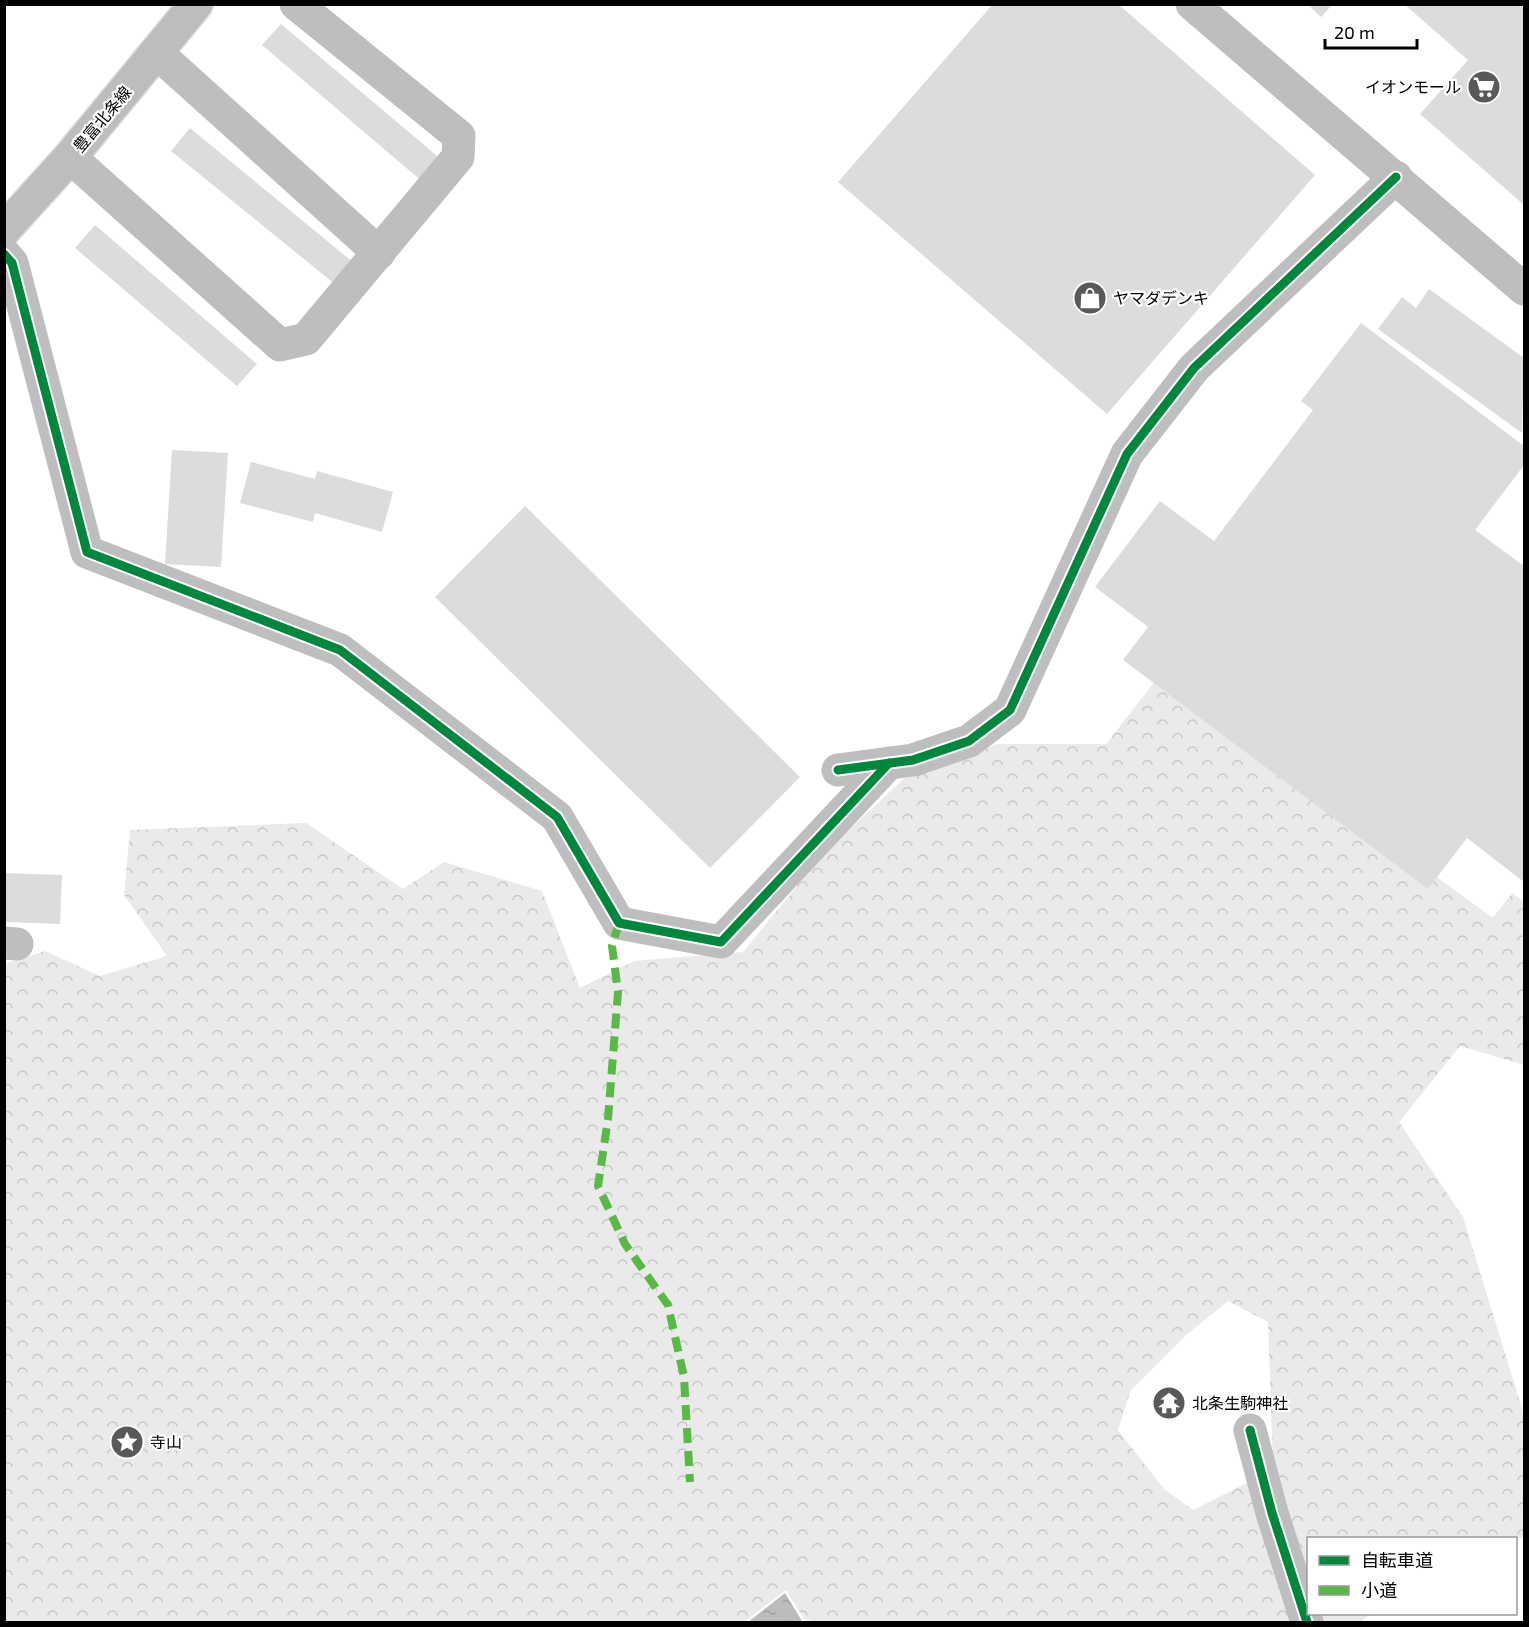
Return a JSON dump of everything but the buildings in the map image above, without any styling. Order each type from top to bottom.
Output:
[{"type":"main road","name":"豊富北条線","points":[[4,230],[70,158],[196,4]]},
{"type":"street","points":[[70,158],[280,345],[306,339],[458,158],[459,136],[296,4]]},
{"type":"street","points":[[1192,4],[1524,289]]},
{"type":"street","points":[[156,52],[379,253]]},
{"type":"street","points":[[838,770],[913,760],[969,741],[1010,710],[1127,454],[1194,368],[1396,177]]},
{"type":"street","points":[[4,254],[12,263],[87,552],[340,650],[557,817],[620,923],[721,942],[889,763]]},
{"type":"street","points":[[1250,1430],[1272,1513],[1307,1623]]},
{"type":"green space","points":[[1160,675],[1493,918],[1512,893],[1524,902],[1524,1065],[1460,1046],[1399,1122],[1463,1217],[1524,1415],[1524,1536],[1517,1540],[1517,1537],[1466,1536],[1307,1537],[1307,1584],[1273,1465],[1268,1322],[1228,1301],[1184,1337],[1131,1390],[1118,1430],[1164,1489],[1193,1510],[1249,1482],[1294,1622],[816,1622],[804,1619],[786,1590],[744,1622],[5,1622],[4,964],[45,951],[100,976],[167,956],[124,895],[130,830],[306,823],[403,889],[444,862],[542,891],[580,988],[634,961],[743,952],[824,853],[909,774],[997,744],[1106,744]]},
{"type":"green space","points":[[1318,1615],[1370,1615],[1360,1622],[1321,1622]]},
{"type":"water","points":[[785,1593],[802,1621],[808,1622],[748,1622]]},
{"type":"marked path","points":[[619,923],[612,946],[618,992],[608,1119],[598,1186],[625,1244],[668,1305],[684,1377],[690,1482]]},
{"type":"cycle path","points":[[838,770],[913,760],[969,741],[1010,710],[1127,454],[1194,368],[1396,177]]},
{"type":"cycle path","points":[[4,254],[12,263],[87,552],[340,650],[557,817],[619,923],[721,942],[889,763]]},
{"type":"cycle path","points":[[1250,1430],[1272,1513],[1307,1622]]},
{"type":"place","name":"イオンモール","points":[[1484,87]]},
{"type":"place","name":"ヤマダデンキ","points":[[1090,298]]},
{"type":"place","name":"北条生駒神社","points":[[1169,1403]]},
{"type":"place","name":"寺山","points":[[127,1442]]}]
